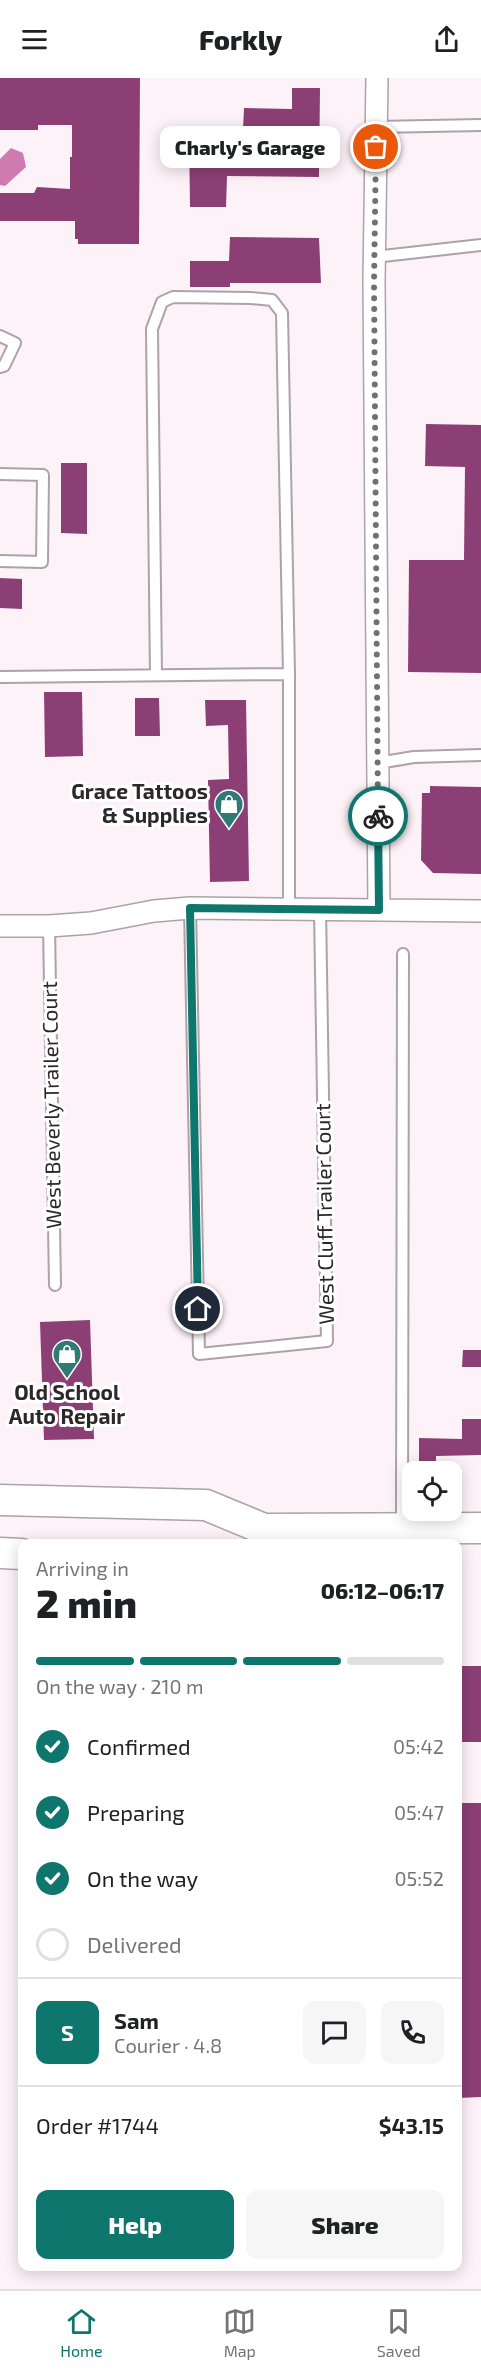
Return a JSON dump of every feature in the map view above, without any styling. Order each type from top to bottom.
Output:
[{"type":"main road","points":[[0,1500],[206,1505],[264,1529],[481,1528]]},
{"type":"main road","points":[[244,1539],[264,1529]]},
{"type":"main road","points":[[0,1553],[18,1554]]},
{"type":"street","points":[[377,78],[374,257],[379,910]]},
{"type":"street","points":[[0,926],[91,923],[135,914],[190,908],[481,911]]},
{"type":"lane","points":[[376,127],[481,125]]},
{"type":"lane","points":[[374,257],[481,245]]},
{"type":"lane","points":[[156,675],[152,328],[162,302],[173,297],[272,300],[282,313],[289,674],[289,909]]},
{"type":"lane","points":[[0,336],[15,343],[4,366],[0,367]]},
{"type":"lane","points":[[0,474],[43,475],[42,562],[0,561]]},
{"type":"lane","points":[[0,676],[289,674]]},
{"type":"lane","points":[[378,763],[414,757],[481,755]]},
{"type":"lane","name":"West Cluff Trailer Court","points":[[190,908],[200,1354],[327,1341],[320,909]]},
{"type":"lane","name":"West Beverly Trailer Court","points":[[49,926],[55,1285]]},
{"type":"lane","points":[[402,1530],[403,954]]},
{"type":"shaded area","points":[[11,148],[23,153],[26,167],[5,186],[0,185],[0,159]]},
{"type":"building","points":[[0,78],[140,78],[139,244],[78,244],[78,239],[75,239],[75,221],[0,221],[0,193],[34,193],[37,187],[70,189],[72,125],[38,125],[38,130],[0,130]]},
{"type":"building","points":[[292,88],[320,88],[319,177],[227,176],[226,207],[190,207],[189,132],[243,130],[244,108],[292,109]]},
{"type":"building","points":[[230,237],[319,238],[321,283],[230,283],[230,287],[190,287],[190,261],[229,261]]},
{"type":"building","points":[[426,424],[481,425],[481,673],[408,672],[409,560],[464,560],[465,467],[425,466]]},
{"type":"building","points":[[61,463],[87,463],[87,534],[61,533]]},
{"type":"building","points":[[0,578],[22,579],[22,609],[0,608]]},
{"type":"building","points":[[44,692],[82,692],[83,756],[45,757]]},
{"type":"building","points":[[135,698],[159,698],[160,736],[135,736]]},
{"type":"building","name":"Grace Tattoos & Supplies","points":[[205,700],[246,700],[249,881],[210,882],[208,780],[229,779],[228,725],[206,726]]},
{"type":"building","points":[[430,786],[481,787],[481,874],[433,873],[421,860],[422,793],[430,793]]},
{"type":"building","name":"Old School Auto Repair","points":[[90,1320],[94,1439],[44,1440],[40,1322]]},
{"type":"building","points":[[463,1350],[481,1350],[481,1367],[462,1367]]},
{"type":"building","points":[[462,1419],[481,1419],[481,1455],[436,1456],[436,1461],[419,1461],[419,1438],[462,1439]]},
{"type":"building","points":[[462,1666],[481,1666],[481,1742],[462,1742]]},
{"type":"building","points":[[462,1803],[481,1803],[481,2097],[462,2098]]},
{"type":"way so far","points":[[376,147],[374,282],[378,816]]},
{"type":"place","name":"Charly's Garage","points":[[376,147]]},
{"type":"place","name":"Grace Tattoos & Supplies","points":[[229,830]]},
{"type":"place","name":"Old School Auto Repair","points":[[67,1380]]},
{"type":"route","points":[[198,1309],[190,908],[379,910],[378,816]]}]
